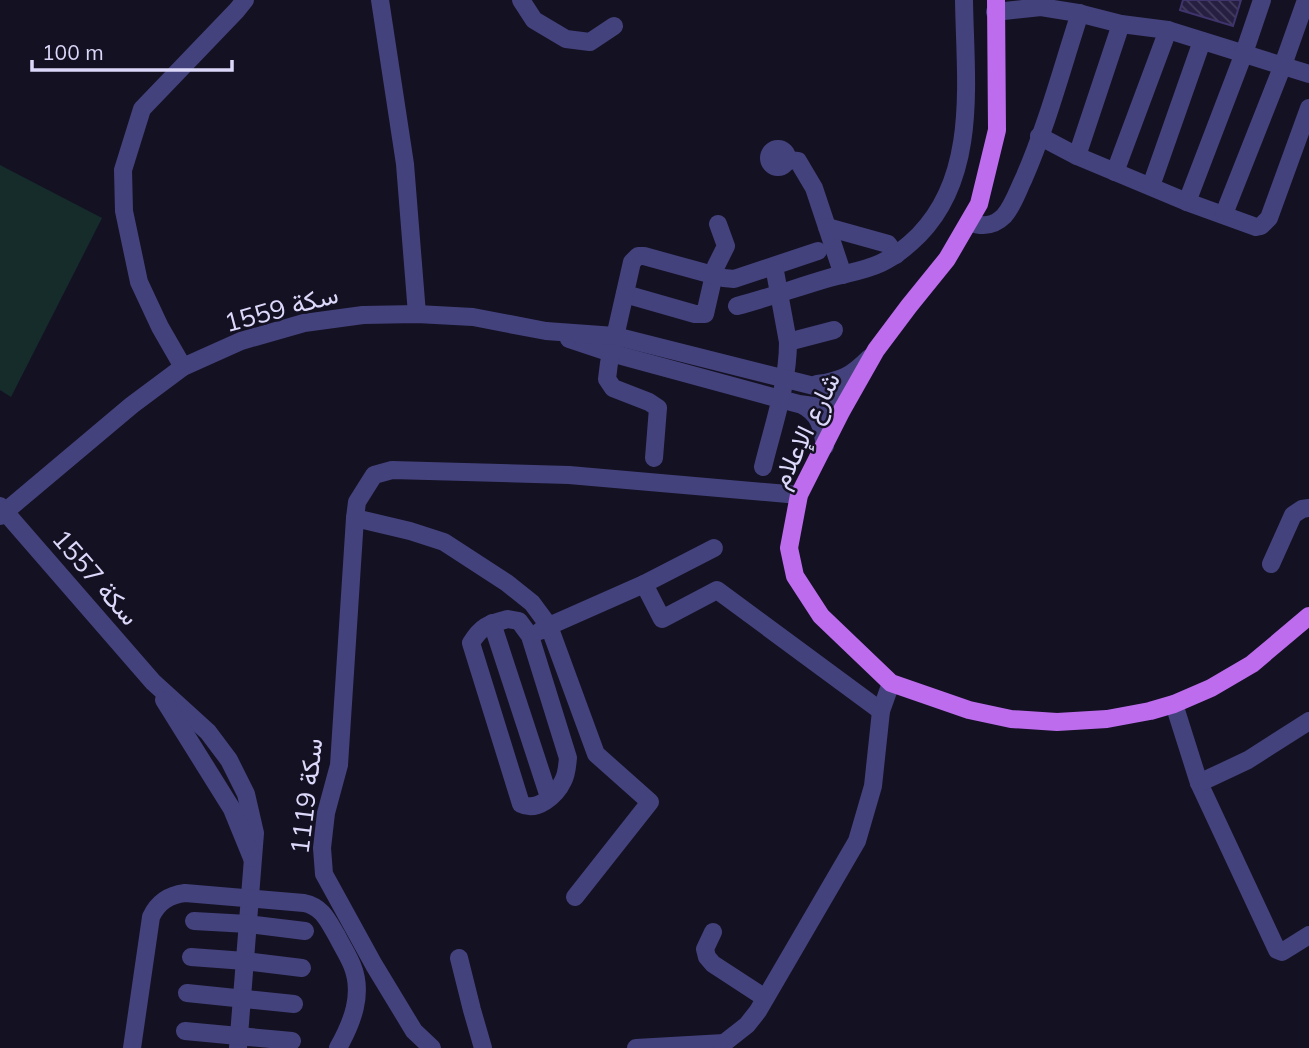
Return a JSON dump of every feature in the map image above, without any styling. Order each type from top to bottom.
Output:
[{"type":"main road","name":"شارع الإعلام","points":[[995,6],[997,130],[979,204],[947,259],[876,350],[799,495],[789,548],[795,576],[821,616],[891,683],[969,710],[1011,719],[1058,722],[1107,719],[1174,704],[1211,688],[1252,664],[1309,616]]},
{"type":"street","points":[[183,367],[139,282],[124,211],[123,170],[142,109],[245,0]]},
{"type":"street","points":[[380,0],[405,164],[417,314]]},
{"type":"street","points":[[521,0],[534,20],[566,38],[590,42],[614,26]]},
{"type":"street","points":[[737,306],[881,263],[910,244],[928,226],[953,180],[962,144],[965,110],[964,0]]},
{"type":"street","points":[[1187,202],[1262,0]]},
{"type":"street","points":[[1224,214],[1306,0]]},
{"type":"street","points":[[995,6],[1046,3],[1083,9],[1121,24],[1168,30],[1309,74]]},
{"type":"street","points":[[969,222],[983,227],[996,223],[1005,215],[1014,200],[1040,136],[1083,9]]},
{"type":"street","points":[[1077,156],[1121,24]]},
{"type":"street","points":[[1115,172],[1168,30]]},
{"type":"street","points":[[1151,186],[1202,41]]},
{"type":"street","points":[[1040,136],[1077,156],[1187,202],[1256,227],[1269,218],[1309,108]]},
{"type":"street","points":[[786,160],[798,161],[814,188],[843,275]]},
{"type":"street","points":[[625,294],[695,314],[705,314],[714,275],[726,246],[718,224]]},
{"type":"street","points":[[827,227],[888,244],[896,255]]},
{"type":"street","points":[[654,458],[658,408],[612,388],[607,379],[632,262],[638,256],[644,256],[734,279],[818,251]]},
{"type":"street","points":[[763,467],[780,399],[789,342],[774,266]]},
{"type":"street","name":"سكة 1559","points":[[2,511],[183,367],[241,341],[304,323],[363,315],[473,317],[784,379],[809,385],[846,403]]},
{"type":"street","points":[[789,342],[834,330]]},
{"type":"street","name":"سكة 1559","points":[[613,344],[799,404],[846,403]]},
{"type":"street","name":"سكة 1559","points":[[809,385],[835,381],[850,375],[876,350]]},
{"type":"street","points":[[799,404],[811,409],[819,419],[825,446]]},
{"type":"street","name":"سكة 1119","points":[[432,1048],[414,1031],[324,874],[322,848],[326,813],[339,765],[357,502],[374,475],[392,470],[569,475],[799,495]]},
{"type":"street","points":[[1271,564],[1293,515],[1309,508]]},
{"type":"street","name":"سكة 1557","points":[[2,511],[153,682],[208,732],[233,768],[246,794],[255,833],[239,1042]]},
{"type":"street","points":[[355,518],[444,542],[513,587],[532,603],[550,626],[596,754],[650,802],[575,897]]},
{"type":"street","points":[[530,636],[644,584],[714,548]]},
{"type":"street","points":[[644,584],[662,619],[717,590],[881,712]]},
{"type":"street","points":[[508,619],[519,621],[530,636],[568,758],[567,772],[562,784],[539,806],[529,808],[521,804],[471,643],[478,631],[492,623],[508,619]]},
{"type":"street","points":[[492,623],[549,797]]},
{"type":"street","name":"سكة 1557","points":[[153,682],[232,808],[253,863]]},
{"type":"street","points":[[636,1048],[723,1046],[747,1025],[857,841],[873,786],[881,712],[891,683]]},
{"type":"street","points":[[1174,704],[1199,783],[1277,950],[1282,952],[1309,935]]},
{"type":"street","points":[[1199,783],[1248,760],[1309,721]]},
{"type":"street","points":[[198,754],[214,740]]},
{"type":"street","points":[[214,782],[233,768]]},
{"type":"street","points":[[132,1048],[148,924],[154,910],[164,900],[177,894],[310,904],[320,910],[353,967],[356,983],[354,1015],[338,1048]]},
{"type":"street","points":[[194,920],[305,931]]},
{"type":"street","points":[[713,932],[705,949],[710,961],[765,998]]},
{"type":"street","points":[[191,957],[302,968]]},
{"type":"street","points":[[460,958],[483,1048]]},
{"type":"street","points":[[187,993],[294,1004]]},
{"type":"street","points":[[184,1031],[239,1042],[292,1041]]},
{"type":"green space","points":[[0,165],[102,218],[11,397],[0,390]]},
{"type":"building","points":[[1183,0],[1241,0],[1233,26],[1180,10]]}]
